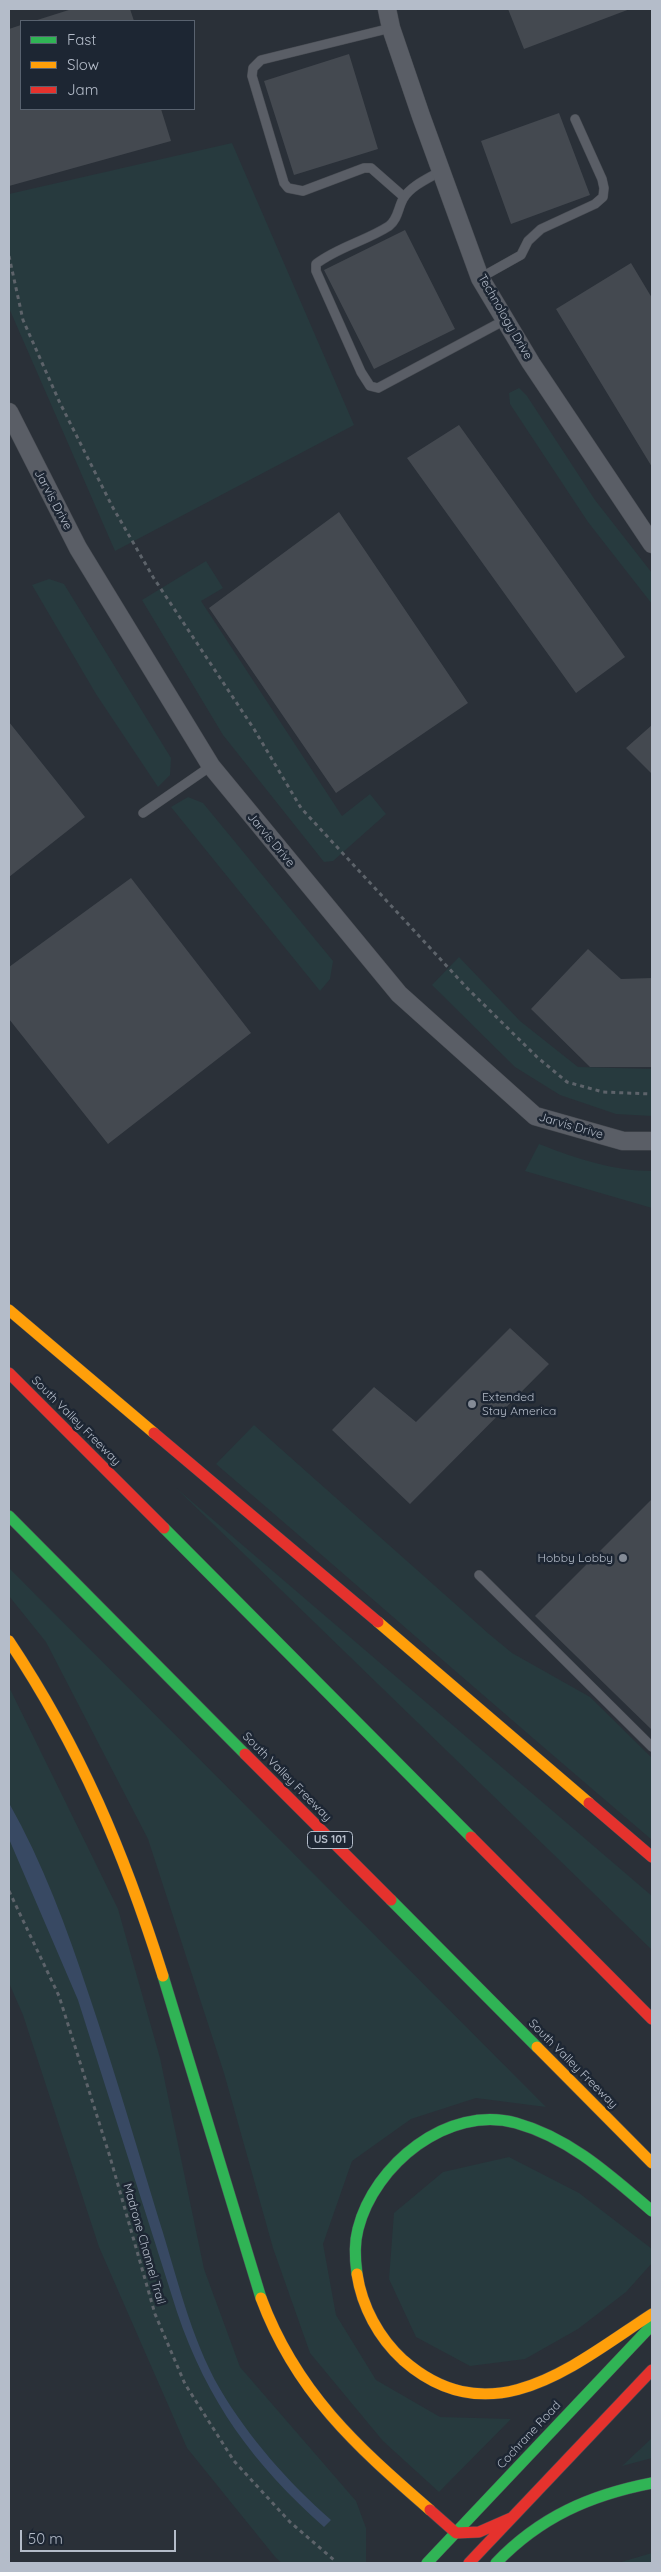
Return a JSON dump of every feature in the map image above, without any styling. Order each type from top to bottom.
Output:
[{"type":"main road","points":[[9,1310],[450,1682],[652,1857]]},
{"type":"main road","name":"South Valley Freeway","points":[[9,1373],[652,2018]]},
{"type":"main road","name":"South Valley Freeway","points":[[9,1516],[652,2163]]},
{"type":"main road","points":[[9,1641],[38,1685],[88,1778],[128,1870],[157,1955],[249,2266],[262,2303],[293,2367],[336,2421],[364,2450],[456,2532],[479,2532],[511,2518]]},
{"type":"main road","points":[[652,2211],[614,2179],[560,2141],[537,2129],[511,2122],[483,2121],[457,2125],[433,2134],[411,2149],[392,2167],[375,2190],[362,2215],[356,2240],[356,2267],[361,2294],[371,2321],[388,2347],[410,2368],[439,2383],[466,2392],[497,2393],[521,2390],[549,2380],[652,2314]]},
{"type":"main road","name":"Cochrane Road","points":[[427,2563],[652,2325]]},
{"type":"main road","points":[[469,2563],[652,2370]]},
{"type":"main road","points":[[496,2563],[522,2536],[589,2499],[630,2487],[652,2483]]},
{"type":"street","name":"Technology Drive","points":[[387,9],[391,28],[480,278],[531,363],[652,544]]},
{"type":"street","name":"Jarvis Drive","points":[[9,412],[78,548],[211,766],[399,994],[535,1116],[623,1141],[652,1141]]},
{"type":"lane","points":[[391,28],[261,60],[253,68],[252,76],[284,183],[288,188],[302,191],[372,168],[404,197]]},
{"type":"lane","points":[[480,278],[521,255],[528,241],[542,229],[595,204],[603,197],[602,178],[575,119]]},
{"type":"lane","points":[[441,172],[417,186],[404,197],[398,216],[389,225],[328,255],[316,264],[316,271],[361,372],[370,386],[378,388],[505,320]]},
{"type":"lane","points":[[143,813],[211,766]]},
{"type":"lane","points":[[479,1575],[652,1747]]},
{"type":"path","points":[[9,256],[23,320],[59,401],[112,506],[153,577],[254,730],[301,808],[467,988],[536,1057],[567,1082],[603,1092],[652,1094]]},
{"type":"path","name":"Madrone Channel Trail","points":[[9,1890],[59,1996],[155,2314],[185,2384],[234,2461],[290,2522],[334,2560]]},
{"type":"green space","points":[[232,143],[354,425],[115,551],[9,308],[9,194]]},
{"type":"green space","points":[[519,388],[527,396],[595,500],[652,573],[652,604],[588,522],[510,404],[509,393]]},
{"type":"green space","points":[[206,561],[223,588],[201,601],[342,816],[370,794],[386,814],[333,861],[324,862],[223,735],[142,600]]},
{"type":"green space","points":[[49,579],[64,584],[171,758],[170,775],[158,787],[96,694],[32,585]]},
{"type":"green space","points":[[188,797],[203,803],[333,961],[330,979],[320,991],[171,807]]},
{"type":"green space","points":[[459,957],[520,1021],[578,1067],[652,1069],[652,1116],[616,1114],[560,1095],[515,1067],[432,985]]},
{"type":"green space","points":[[539,1144],[594,1163],[623,1169],[652,1171],[652,1208],[525,1171]]},
{"type":"green space","points":[[254,1425],[489,1634],[512,1653],[590,1697],[652,1758],[652,1840],[216,1464]]},
{"type":"green space","points":[[176,1488],[652,1896],[652,1950]]},
{"type":"green space","points":[[9,1568],[546,2107],[476,2098],[411,2119],[352,2161],[323,2244],[336,2315],[376,2380],[440,2417],[511,2419],[439,2492],[383,2441],[310,2353],[273,2248],[224,2073],[148,1839],[46,1642],[9,1596]]},
{"type":"green space","points":[[9,1687],[118,1909],[160,2058],[204,2269],[240,2367],[356,2501],[366,2528],[366,2563],[282,2563],[276,2558],[187,2448],[99,2247],[23,2015],[9,1983]]},
{"type":"green space","points":[[509,2157],[579,2193],[652,2249],[652,2263],[626,2292],[578,2329],[525,2359],[470,2366],[416,2337],[389,2279],[394,2213],[443,2172]]},
{"type":"green space","points":[[652,2438],[652,2458],[622,2466]]},
{"type":"green space","points":[[652,2553],[652,2563],[618,2563]]},
{"type":"water","points":[[9,1803],[33,1849],[54,1897],[72,1946],[116,2079],[185,2306],[200,2349],[231,2407],[270,2459],[331,2520],[324,2527],[276,2480],[235,2430],[218,2403],[189,2344],[177,2312],[78,2000],[9,1839]]},
{"type":"building","points":[[72,9],[130,9],[134,20],[37,20]]},
{"type":"building","points":[[508,9],[630,9],[524,49]]},
{"type":"building","points":[[20,25],[20,110],[161,110],[171,141],[9,186],[9,29]]},
{"type":"building","points":[[349,54],[378,149],[294,175],[264,81]]},
{"type":"building","points":[[559,113],[590,195],[511,224],[481,141]]},
{"type":"building","points":[[405,230],[455,329],[374,369],[324,270]]},
{"type":"building","points":[[631,263],[652,298],[652,467],[556,309]]},
{"type":"building","points":[[459,425],[625,657],[576,693],[407,458]]},
{"type":"building","points":[[339,512],[468,703],[336,793],[209,608]]},
{"type":"building","points":[[9,722],[85,817],[9,877]]},
{"type":"building","points":[[652,725],[652,774],[626,748]]},
{"type":"building","points":[[131,878],[251,1033],[108,1144],[9,1019],[9,967]]},
{"type":"building","points":[[588,949],[621,979],[652,978],[652,1067],[590,1067],[531,1009]]},
{"type":"building","name":"Extended Stay America","points":[[510,1328],[549,1364],[410,1504],[332,1430],[374,1387],[416,1422]]},
{"type":"building","name":"Hobby Lobby","points":[[652,1499],[652,1730],[535,1616]]},
{"type":"traffic: fast","points":[[9,1516],[245,1754]]},
{"type":"traffic: fast","points":[[164,1528],[471,1837]]},
{"type":"traffic: fast","points":[[391,1900],[537,2047]]},
{"type":"traffic: fast","points":[[163,1976],[261,2298]]},
{"type":"traffic: fast","points":[[357,2274],[355,2252],[358,2229],[367,2205],[380,2183],[397,2162],[418,2145],[440,2131],[465,2123],[490,2119],[516,2123],[554,2138],[589,2160],[652,2211]]},
{"type":"traffic: fast","points":[[427,2563],[652,2325]]},
{"type":"traffic: fast","points":[[496,2563],[530,2533],[567,2510],[608,2494],[652,2483]]},
{"type":"traffic: slow","points":[[9,1310],[154,1433]]},
{"type":"traffic: slow","points":[[378,1622],[589,1803]]},
{"type":"traffic: slow","points":[[9,1641],[35,1681],[58,1722],[98,1803],[133,1887],[163,1976]]},
{"type":"traffic: slow","points":[[537,2047],[652,2163]]},
{"type":"traffic: slow","points":[[357,2274],[367,2310],[379,2332],[394,2351],[403,2360],[436,2382],[469,2393],[501,2393],[532,2385],[563,2371],[652,2314]]},
{"type":"traffic: slow","points":[[261,2298],[275,2331],[310,2390],[353,2440],[430,2510]]},
{"type":"traffic: jam","points":[[9,1373],[164,1528]]},
{"type":"traffic: jam","points":[[154,1433],[378,1622]]},
{"type":"traffic: jam","points":[[245,1754],[391,1900]]},
{"type":"traffic: jam","points":[[589,1803],[652,1857]]},
{"type":"traffic: jam","points":[[471,1837],[652,2019]]},
{"type":"traffic: jam","points":[[469,2563],[652,2370]]},
{"type":"traffic: jam","points":[[430,2510],[456,2533],[479,2532],[511,2518]]},
{"type":"place","name":"Extended Stay America","points":[[472,1404]]},
{"type":"place","name":"Hobby Lobby","points":[[623,1558]]}]
